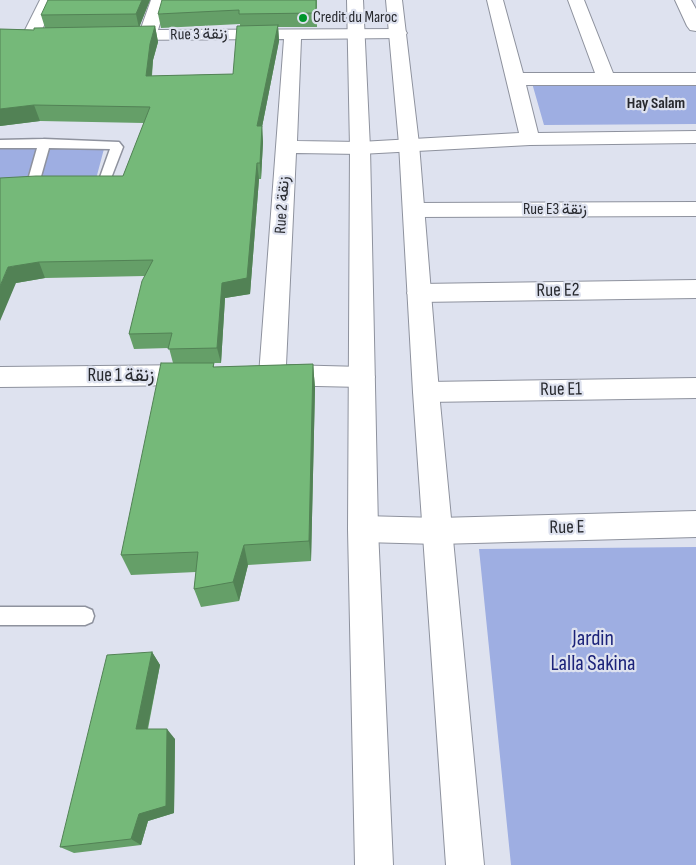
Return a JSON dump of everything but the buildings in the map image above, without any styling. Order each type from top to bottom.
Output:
[{"type":"street","points":[[48,0],[23,36],[50,36]]},
{"type":"street","points":[[147,36],[159,0]]},
{"type":"street","points":[[355,0],[360,148],[364,529],[374,865]]},
{"type":"street","points":[[394,0],[409,144],[426,392],[464,865]]},
{"type":"street","points":[[495,0],[530,139]]},
{"type":"street","points":[[576,0],[606,79]]},
{"type":"street","points":[[683,0],[696,26]]},
{"type":"street","name":"Rue 3 زنقة","points":[[99,36],[398,33]]},
{"type":"street","name":"Rue 2 زنقة","points":[[293,34],[287,147],[262,375],[362,377]]},
{"type":"street","points":[[514,79],[696,79]]},
{"type":"street","points":[[287,147],[360,148],[530,139],[696,137]]},
{"type":"street","name":"Rue E3 زنقة","points":[[414,210],[696,209]]},
{"type":"street","name":"Rue E2","points":[[419,293],[696,288]]},
{"type":"street","name":"Rue 1 زنقة","points":[[0,377],[223,375]]},
{"type":"street","name":"Rue E1","points":[[426,392],[696,388]]},
{"type":"street","name":"Rue E","points":[[364,529],[438,531],[696,524]]},
{"type":"lane","points":[[16,187],[37,187],[44,143]]},
{"type":"lane","points":[[0,144],[111,144],[117,147],[103,185],[78,186]]},
{"type":"lane","points":[[0,616],[85,616]]},
{"type":"green space","points":[[696,82],[696,124],[544,125],[532,83]]},
{"type":"green space","points":[[105,145],[96,179],[39,180],[50,146]]},
{"type":"green space","points":[[0,147],[38,147],[27,181],[0,181]]},
{"type":"green space","name":"Jardin Lalla Sakina","points":[[696,547],[696,865],[511,865],[479,549]]},
{"type":"place","name":"Credit du Maroc","points":[[303,18]]},
{"type":"district","name":"Hay Salam","points":[[656,104]]}]
